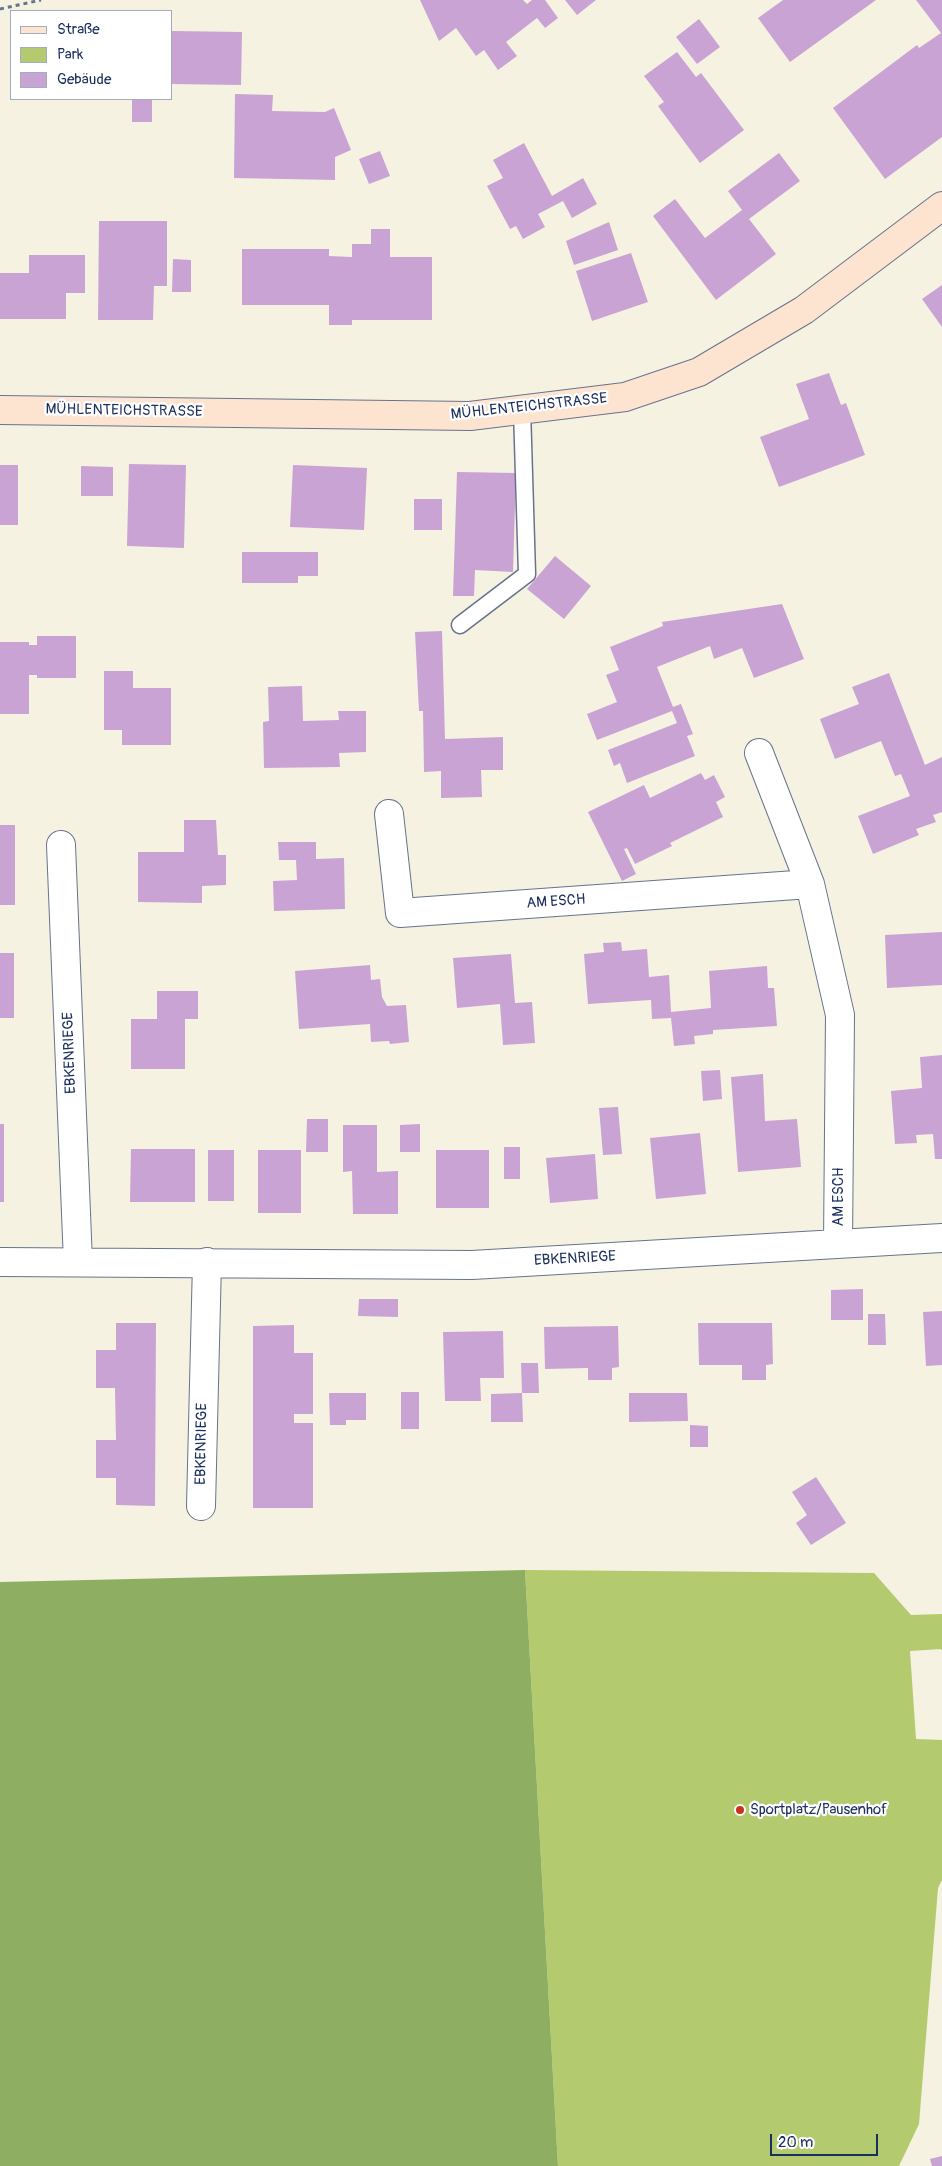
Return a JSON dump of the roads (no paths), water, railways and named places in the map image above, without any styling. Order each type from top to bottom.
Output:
[{"type":"street","name":"MÜHLENTEICHSTRASSE","points":[[0,410],[470,416],[625,397],[698,372],[804,310],[942,206]]},
{"type":"street","name":"AM ESCH","points":[[759,753],[810,884],[840,1015],[838,1244]]},
{"type":"street","name":"AM ESCH","points":[[389,814],[400,913],[810,884]]},
{"type":"street","name":"EBKENRIEGE","points":[[61,845],[78,1262]]},
{"type":"street","name":"EBKENRIEGE","points":[[0,1262],[472,1265],[942,1238]]},
{"type":"street","name":"EBKENRIEGE","points":[[201,1506],[207,1262]]},
{"type":"lane","points":[[460,625],[527,574],[522,409]]},
{"type":"place","name":"Sportplatz/Pausenhof","points":[[740,1810]]}]
